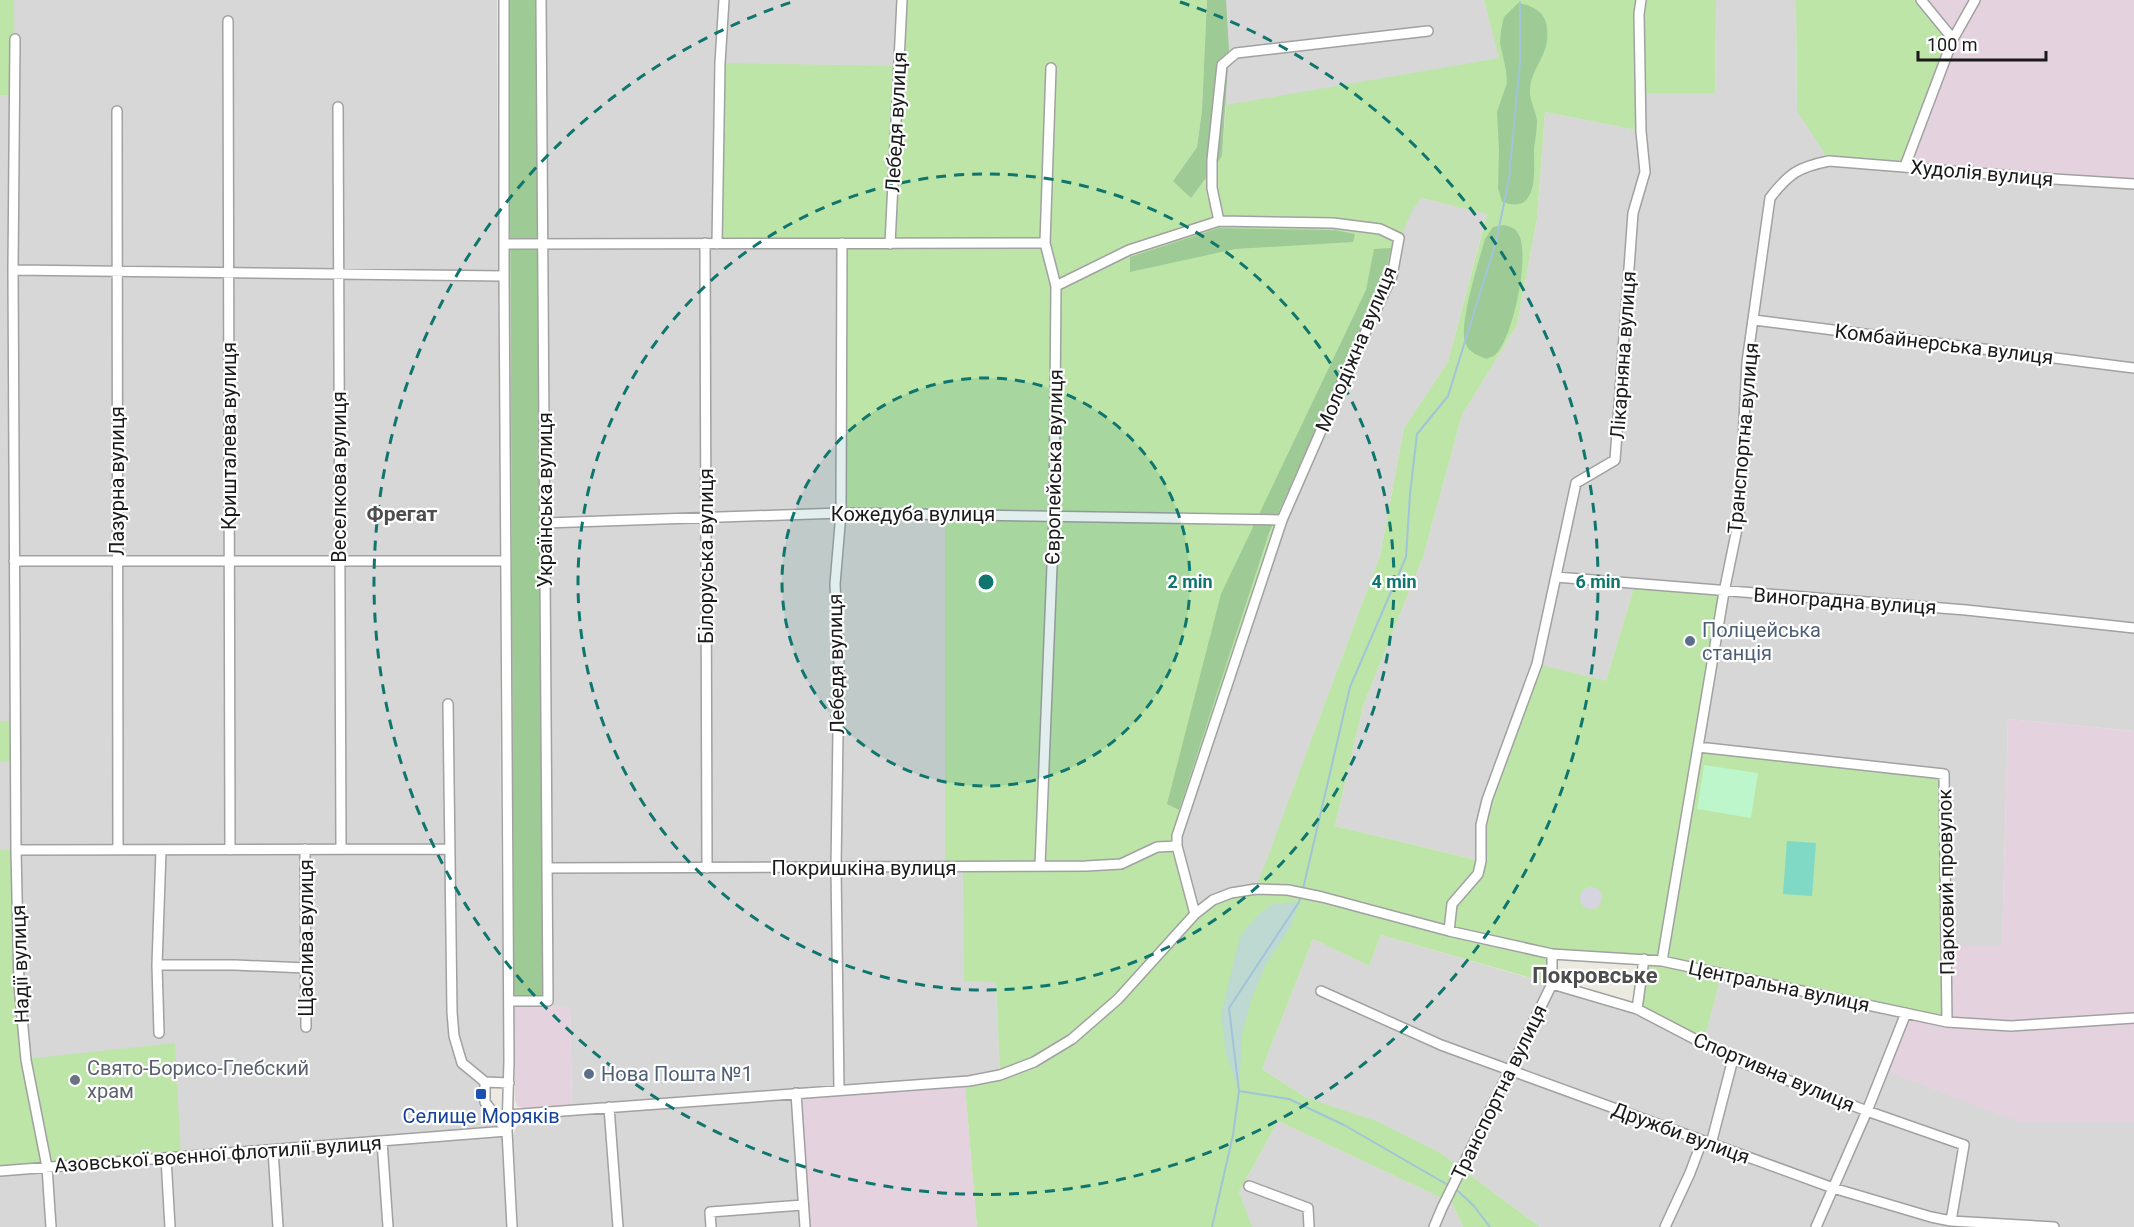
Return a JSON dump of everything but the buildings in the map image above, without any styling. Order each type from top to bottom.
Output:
[{"type":"street","points":[[504,0],[505,561],[509,1001],[507,1131],[512,1227]]},
{"type":"street","name":"Українська вулиця","points":[[509,1001],[548,1001],[541,0]]},
{"type":"street","points":[[717,244],[720,63],[724,0]]},
{"type":"street","name":"Лебедя вулиця","points":[[890,244],[902,0]]},
{"type":"street","name":"Лікарняна вулиця","points":[[1449,931],[1452,904],[1478,874],[1481,861],[1481,825],[1487,800],[1537,664],[1576,483],[1615,460],[1633,213],[1645,172],[1641,131],[1639,14],[1641,0]]},
{"type":"street","points":[[1921,0],[1953,39]]},
{"type":"street","points":[[1905,166],[1953,39],[1975,0]]},
{"type":"street","name":"Кришталева вулиця","points":[[228,21],[230,850]]},
{"type":"street","points":[[1056,286],[1129,250],[1219,221],[1212,188],[1212,170],[1222,65],[1236,53],[1428,31]]},
{"type":"street","name":"Надії вулиця","points":[[15,39],[14,561],[19,985],[23,1041],[47,1167],[51,1227]]},
{"type":"street","name":"Європейська вулиця","points":[[1040,866],[1054,516],[1056,286],[1045,243],[1051,68]]},
{"type":"street","name":"Веселкова вулиця","points":[[338,107],[341,847]]},
{"type":"street","name":"Лазурна вулиця","points":[[117,111],[118,850]]},
{"type":"street","name":"Худолія вулиця","points":[[1770,198],[1783,180],[1805,165],[1829,160],[2054,180],[2134,184]]},
{"type":"street","name":"Транспортна вулиця","points":[[1662,961],[1724,592],[1739,519],[1747,362],[1770,198]]},
{"type":"street","name":"Молодіжна вулиця","points":[[1195,914],[1177,846],[1178,836],[1282,520],[1344,378],[1392,276],[1400,238],[1380,229],[1333,223],[1219,221]]},
{"type":"street","name":"Білоруська вулиця","points":[[705,243],[707,868]]},
{"type":"street","name":"Лебедя вулиця","points":[[839,1088],[836,868],[839,665],[834,584],[841,513],[842,243]]},
{"type":"street","points":[[504,244],[1045,243]]},
{"type":"street","points":[[13,270],[504,276]]},
{"type":"street","name":"Комбайнерська вулиця","points":[[1754,320],[2134,368]]},
{"type":"street","name":"Кожедуба вулиця","points":[[545,523],[841,513],[1282,520]]},
{"type":"street","points":[[14,561],[505,561]]},
{"type":"street","name":"Виноградна вулиця","points":[[1556,577],[1966,610],[2134,628]]},
{"type":"street","points":[[448,704],[454,1036],[462,1063],[485,1082],[509,1083]]},
{"type":"street","name":"Парковий провулок","points":[[1698,747],[1944,774],[1947,1022]]},
{"type":"street","name":"Покришкіна вулиця","points":[[547,868],[836,868],[1121,864],[1158,847],[1177,846]]},
{"type":"street","name":"Щаслива вулиця","points":[[305,849],[306,1027]]},
{"type":"street","points":[[16,850],[450,849]]},
{"type":"street","points":[[159,1033],[157,965],[161,850]]},
{"type":"street","name":"Центральна вулиця","points":[[839,1088],[969,1081],[1000,1075],[1034,1062],[1072,1039],[1093,1022],[1118,999],[1195,914],[1213,900],[1231,893],[1256,889],[1288,891],[1322,897],[1449,931],[1552,954],[1662,961],[1947,1022],[2011,1026],[2134,1021]]},
{"type":"street","name":"Транспортна вулиця","points":[[1434,1227],[1552,984],[1552,954]]},
{"type":"street","points":[[1637,1009],[1644,959]]},
{"type":"street","points":[[157,965],[306,968]]},
{"type":"street","name":"Спортивна вулиця","points":[[1552,984],[1637,1009],[1733,1059],[1867,1111],[1964,1144],[1951,1221]]},
{"type":"street","name":"Дружби вулиця","points":[[1321,991],[1441,1045],[1833,1188],[1930,1217],[1951,1221],[2054,1227]]},
{"type":"street","points":[[1816,1227],[1867,1111],[1906,1013]]},
{"type":"street","points":[[1665,1227],[1706,1143],[1733,1059]]},
{"type":"street","points":[[485,1082],[485,1102],[507,1131]]},
{"type":"street","points":[[508,1114],[839,1088]]},
{"type":"street","points":[[796,1093],[805,1227]]},
{"type":"street","points":[[609,1107],[618,1227]]},
{"type":"street","name":"Азовської воєнної флотилії вулиця","points":[[0,1171],[507,1131]]},
{"type":"street","points":[[382,1141],[388,1227]]},
{"type":"street","points":[[273,1150],[278,1227]]},
{"type":"street","points":[[166,1158],[170,1227]]},
{"type":"street","points":[[1249,1186],[1308,1208],[1309,1227]]},
{"type":"street","points":[[711,1227],[710,1212],[803,1205]]},
{"type":"shaded area","points":[[14,0],[497,0],[504,1062],[503,1079],[482,1079],[481,1103],[502,1132],[507,1227],[0,1227],[0,1171],[26,1060],[16,850],[0,850],[0,762],[15,762],[15,721],[0,721],[0,95],[14,96]]},
{"type":"shaded area","points":[[509,0],[902,0],[899,67],[842,243],[945,513],[945,867],[963,868],[996,982],[1000,1075],[572,1106],[570,1007],[514,1006]]},
{"type":"shaded area","points":[[1207,0],[1484,0],[1500,58],[1202,110]]},
{"type":"shaded area","points":[[1716,0],[1796,0],[1797,111],[2134,184],[2134,731],[2008,719],[2002,946],[1947,946],[1698,747],[1635,584],[1606,681],[1481,861],[1335,826],[1363,706],[1423,557],[1462,415],[1517,325],[1537,219],[1545,112],[1641,131],[1641,93],[1715,93]]},
{"type":"shaded area","points":[[1921,0],[2134,0],[2134,184],[1905,166]]},
{"type":"shaded area","points":[[1420,198],[1487,213],[1448,362],[1404,428],[1380,556],[1256,889],[1195,914],[1177,836],[1282,520],[1411,210]]},
{"type":"shaded area","points":[[2008,719],[2134,731],[2134,1122],[2019,1122],[1883,1070],[1906,1013],[1947,946],[2002,946]]},
{"type":"shaded area","points":[[1787,841],[1816,843],[1812,896],[1783,894]]},
{"type":"shaded area","points":[[1591,887],[1599,890],[1602,898],[1599,906],[1591,909],[1583,906],[1580,898],[1583,890]]},
{"type":"shaded area","points":[[1299,902],[1291,926],[1266,964],[1251,1000],[1242,1035],[1239,1091],[1226,1054],[1221,1015],[1240,936],[1256,917],[1273,904]]},
{"type":"shaded area","points":[[1381,935],[1637,1009],[1703,1043],[1722,973],[1906,1013],[2019,1122],[2134,1122],[2134,1227],[1540,1227],[1439,1152],[1375,1121],[1305,1097],[1262,1069],[1313,939],[1369,966]]},
{"type":"shaded area","points":[[514,1006],[570,1007],[572,1106],[523,1108],[517,1106]]},
{"type":"shaded area","points":[[965,1086],[977,1227],[810,1227],[801,1098]]},
{"type":"shaded area","points":[[801,1098],[810,1227],[518,1227],[513,1137],[516,1127],[526,1118]]},
{"type":"shaded area","points":[[1278,1121],[1452,1203],[1463,1227],[1251,1227],[1239,1192]]},
{"type":"green space","points":[[0,0],[14,0],[15,96],[0,95]]},
{"type":"green space","points":[[509,0],[541,0],[548,1001],[514,1001]]},
{"type":"green space","points":[[902,0],[1207,0],[1202,110],[1197,147],[1173,181],[1222,156],[1226,105],[1499,58],[1484,0],[1716,0],[1715,93],[1641,93],[1641,131],[1545,112],[1537,219],[1517,325],[1462,415],[1423,557],[1363,706],[1335,826],[1481,861],[1481,825],[1537,664],[1606,681],[1635,584],[1724,592],[1698,747],[1944,774],[1947,1022],[1722,973],[1703,1044],[1637,1009],[1644,959],[1553,954],[1552,984],[1381,935],[1369,966],[1313,939],[1262,1069],[1305,1097],[1376,1121],[1439,1152],[1540,1227],[1463,1227],[1452,1203],[1278,1121],[1239,1192],[1252,1227],[977,1227],[965,1086],[1000,1079],[996,982],[964,981],[963,868],[945,868],[945,514],[841,513],[841,244],[717,244],[720,63],[898,66]],"holes":[[[1421,198],[1487,214],[1448,362],[1404,428],[1380,556],[1256,888],[1213,900],[1195,914],[1177,836],[1282,520],[1392,276],[1402,235]]]},
{"type":"green space","points":[[1207,0],[1226,0],[1229,50],[1222,156],[1191,198],[1173,181],[1197,147],[1202,110]]},
{"type":"green space","points":[[1796,0],[1921,0],[1953,39],[1905,166],[1829,160],[1797,111]]},
{"type":"green space","points":[[1518,3],[1539,11],[1542,15],[1546,23],[1547,43],[1531,81],[1530,90],[1537,121],[1534,180],[1532,189],[1523,203],[1514,204],[1502,202],[1498,188],[1497,112],[1507,83],[1500,43],[1501,30],[1504,17]]},
{"type":"green space","points":[[1504,225],[1515,229],[1519,235],[1522,246],[1521,278],[1508,332],[1495,355],[1487,359],[1474,353],[1466,345],[1465,321],[1470,292],[1485,239],[1493,227]]},
{"type":"green space","points":[[1219,228],[1334,230],[1355,234],[1353,242],[1235,249],[1130,272],[1130,257]]},
{"type":"green space","points":[[1391,248],[1384,280],[1269,533],[1179,810],[1167,804],[1221,594],[1366,290],[1374,249]]},
{"type":"green space","points":[[0,721],[15,721],[15,762],[0,762]]},
{"type":"green space","points":[[1704,765],[1758,773],[1751,818],[1697,809]]},
{"type":"green space","points":[[0,850],[16,850],[26,1059],[175,1043],[181,1157],[0,1171]]},
{"type":"waterway","points":[[1303,889],[1350,687],[1406,557],[1417,434],[1448,396],[1496,242],[1509,179],[1520,62],[1520,2]]},
{"type":"waterway","points":[[1212,1227],[1233,1135],[1239,1091],[1229,1008],[1299,902],[1301,894]]},
{"type":"waterway","points":[[1239,1091],[1289,1099],[1344,1125],[1448,1185]]},
{"type":"waterway","points":[[1458,1191],[1474,1206],[1490,1227]]},
{"type":"place","name":"Поліцейська станція","points":[[1690,641]]},
{"type":"place","name":"Нова Пошта №1","points":[[589,1074]]},
{"type":"place","name":"Свято-Борисо-Глебский храм","points":[[75,1080]]},
{"type":"place","name":"Селище Моряків","points":[[481,1094]]},
{"type":"district","name":"Фрегат","points":[[402,514]]},
{"type":"district","name":"Покровське","points":[[1595,975]]}]
